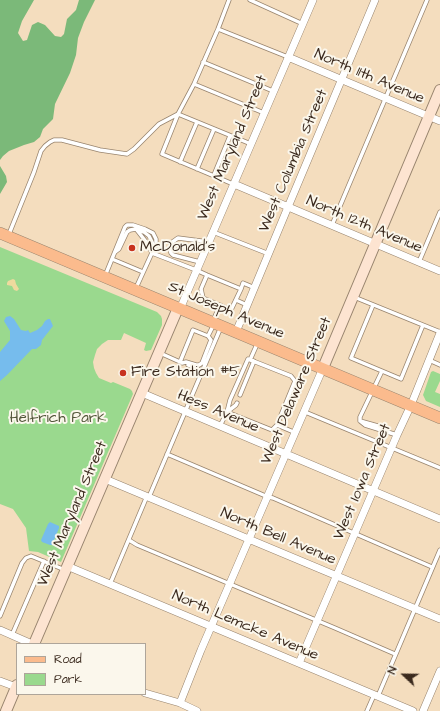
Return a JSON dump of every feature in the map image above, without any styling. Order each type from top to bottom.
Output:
[{"type":"main road","name":"St Joseph Avenue","points":[[4,234],[440,418]]},
{"type":"street","name":"West Maryland Street","points":[[33,643],[313,0]]},
{"type":"street","name":"West Columbia Street","points":[[236,332],[375,0]]},
{"type":"street","name":"North 11th Avenue","points":[[288,57],[440,121]]},
{"type":"street","name":"West Delaware Street","points":[[180,702],[305,412],[440,90]]},
{"type":"street","name":"North 12th Avenue","points":[[234,184],[440,271]]},
{"type":"street","name":"West Iowa Street","points":[[299,663],[411,405],[429,360],[438,346],[440,333]]},
{"type":"street","name":"Hess Avenue","points":[[142,393],[440,518]]},
{"type":"street","name":"North Bell Avenue","points":[[105,478],[440,619]]},
{"type":"street","name":"North Lemcke Avenue","points":[[66,568],[110,584],[212,626],[413,711]]},
{"type":"street","points":[[0,630],[31,643]]},
{"type":"street","points":[[423,711],[440,671]]},
{"type":"street","points":[[0,681],[16,686]]},
{"type":"street","points":[[6,711],[16,688]]},
{"type":"street","points":[[146,693],[180,702],[197,711]]},
{"type":"lane","points":[[229,0],[204,62],[178,114],[162,154],[234,184]]},
{"type":"lane","points":[[250,0],[303,24]]},
{"type":"lane","points":[[332,225],[427,0]]},
{"type":"lane","points":[[218,29],[288,57]]},
{"type":"lane","points":[[204,62],[274,91]]},
{"type":"lane","points":[[194,84],[264,113]]},
{"type":"lane","points":[[178,114],[251,144]]},
{"type":"lane","points":[[4,234],[34,172],[41,151],[50,142],[54,140],[62,140],[100,150],[127,154],[130,153],[159,124],[178,114]]},
{"type":"lane","points":[[180,162],[197,122]]},
{"type":"lane","points":[[197,169],[214,129]]},
{"type":"lane","points":[[214,176],[230,136]]},
{"type":"lane","points":[[419,262],[440,212]]},
{"type":"lane","points":[[104,277],[126,225],[145,228],[153,233],[156,239],[156,244],[135,290]]},
{"type":"lane","points":[[114,253],[119,249],[127,232],[136,229],[153,251],[241,289]]},
{"type":"lane","points":[[213,232],[269,254]]},
{"type":"lane","points":[[200,262],[173,255],[170,248],[171,243],[178,238],[209,242]]},
{"type":"lane","points":[[112,259],[144,272]]},
{"type":"lane","points":[[207,275],[201,289],[203,298],[232,310],[244,283],[255,288]]},
{"type":"lane","points":[[353,297],[440,333]]},
{"type":"lane","points":[[236,300],[247,305]]},
{"type":"lane","points":[[110,584],[203,371],[220,305]]},
{"type":"lane","points":[[373,305],[351,358],[401,379],[423,325]]},
{"type":"lane","points":[[208,336],[216,324]]},
{"type":"lane","points":[[193,330],[208,336],[211,340],[202,363],[196,366],[186,362],[181,362],[193,330]]},
{"type":"lane","points":[[239,395],[258,341]]},
{"type":"lane","points":[[159,352],[203,371]]},
{"type":"lane","points":[[220,426],[227,412],[230,400],[251,360]]},
{"type":"lane","points":[[227,412],[272,430],[277,425],[295,381],[291,376],[251,360]]},
{"type":"lane","points":[[429,360],[440,365]]},
{"type":"lane","points":[[382,371],[360,417],[360,421],[365,425],[397,435]]},
{"type":"lane","points":[[227,412],[236,405],[236,402]]},
{"type":"lane","points":[[305,412],[440,468]]},
{"type":"lane","points":[[277,425],[296,433]]},
{"type":"lane","points":[[167,454],[432,567]]},
{"type":"lane","points":[[129,540],[137,545],[395,654]]},
{"type":"lane","points":[[367,711],[395,654],[440,550]]},
{"type":"lane","points":[[0,616],[22,563],[26,558],[31,556],[66,568]]},
{"type":"lane","points":[[12,635],[44,561]]},
{"type":"green space","points":[[0,0],[34,0],[22,21],[18,33],[23,41],[27,40],[32,25],[38,22],[45,25],[55,36],[61,37],[64,34],[67,19],[76,10],[79,0],[95,0],[78,38],[76,55],[70,73],[55,104],[53,119],[43,129],[40,137],[34,142],[9,151],[0,160]]},
{"type":"green space","points":[[0,166],[6,176],[7,182],[0,194]]},
{"type":"green space","name":"Helfrich Park","points":[[0,247],[157,312],[162,319],[162,325],[151,350],[144,350],[146,343],[124,333],[121,340],[108,340],[97,349],[93,362],[99,378],[130,389],[133,394],[61,562],[38,552],[29,551],[26,528],[13,509],[0,504]]},
{"type":"green space","points":[[433,371],[440,374],[440,381],[435,392],[440,394],[440,407],[426,401],[423,395],[431,372]]},
{"type":"sand","points":[[13,279],[15,280],[19,289],[17,291],[14,290],[12,286],[7,285],[8,281]]},
{"type":"water","points":[[10,316],[14,319],[21,330],[28,330],[30,333],[37,330],[48,319],[50,319],[53,326],[42,340],[41,345],[36,349],[32,349],[0,381],[0,352],[10,340],[10,331],[4,321],[6,317]]},
{"type":"water","points":[[50,522],[59,526],[52,545],[42,542],[41,540]]},
{"type":"place","name":"McDonald's","points":[[132,248]]},
{"type":"place","name":"Fire Station #5","points":[[123,373]]}]
